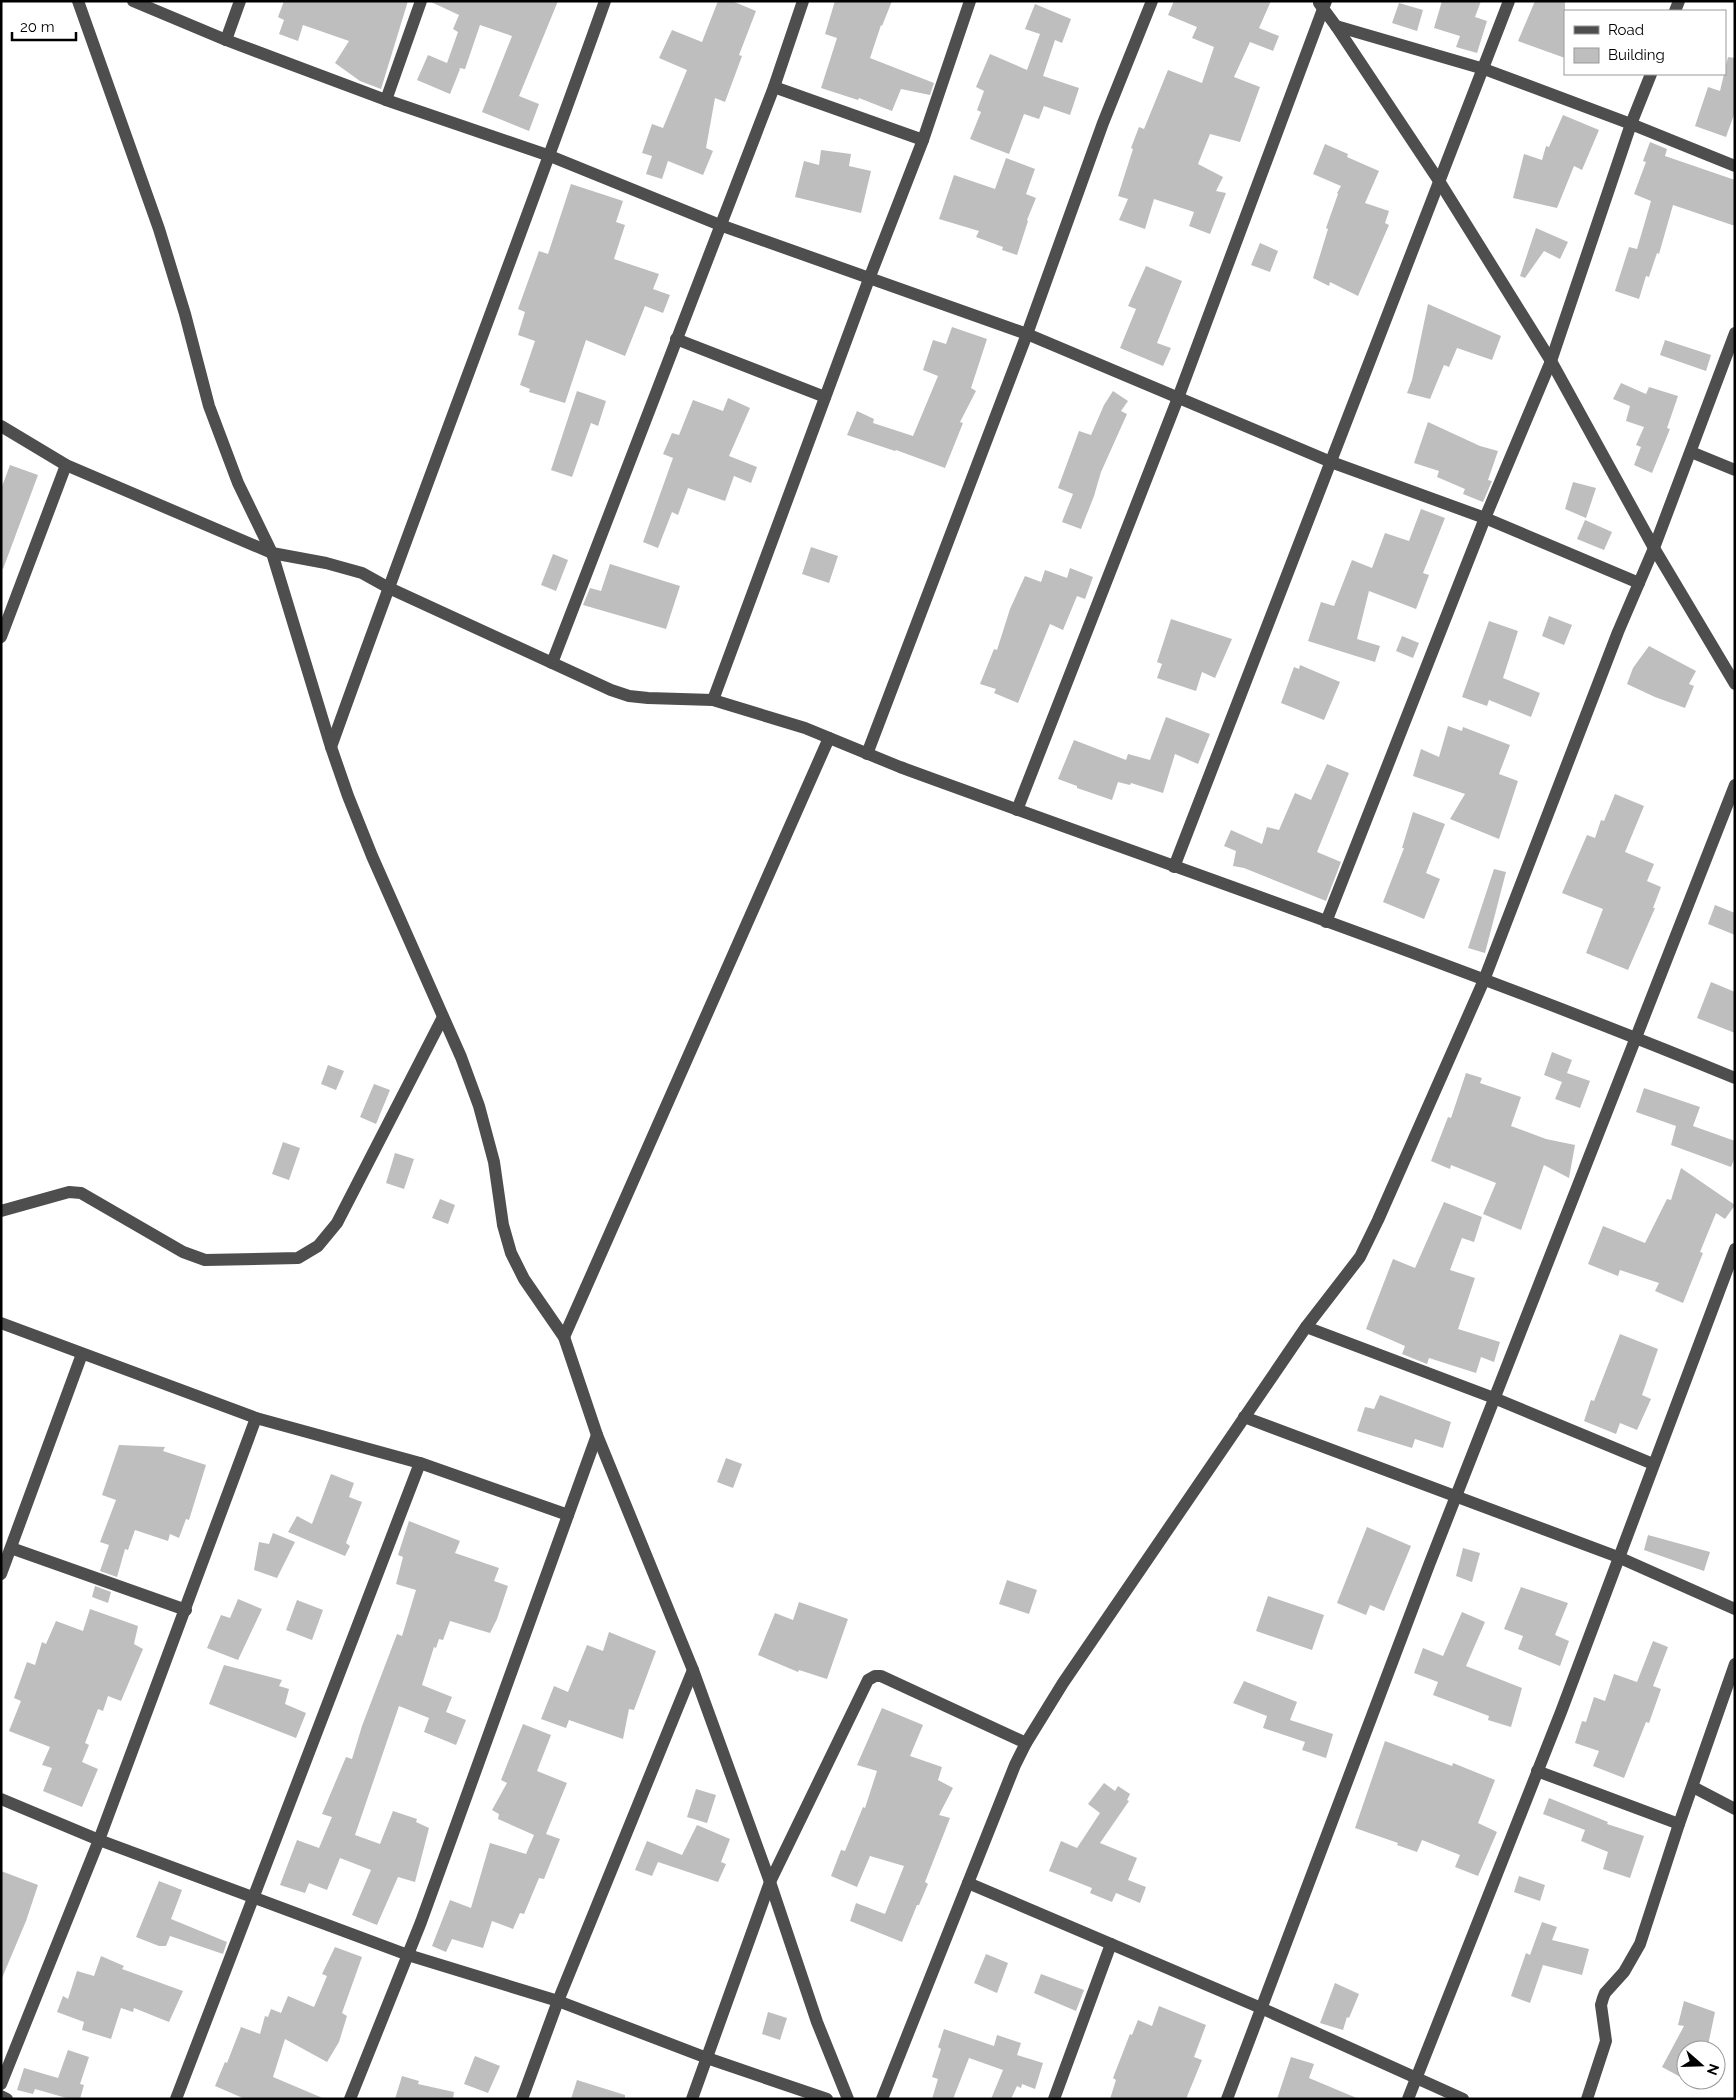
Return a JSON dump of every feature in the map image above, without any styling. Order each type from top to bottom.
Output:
[{"type":"street","points":[[78,1],[159,228],[185,314],[209,406],[238,483],[272,553],[332,747],[372,856],[461,1057],[480,1106],[494,1162],[503,1225],[511,1253],[524,1279],[564,1337],[597,1435],[693,1670],[770,1882],[818,2022],[848,2099]]},
{"type":"street","points":[[133,1],[226,40],[386,100],[550,156],[720,225],[1026,334],[1331,462],[1486,518],[1639,583]]},
{"type":"street","points":[[226,40],[240,1]]},
{"type":"street","points":[[386,100],[420,1]]},
{"type":"street","points":[[332,747],[389,588],[550,156],[605,1]]},
{"type":"street","points":[[552,663],[774,87],[803,1]]},
{"type":"street","points":[[713,700],[869,279],[923,140],[970,1]]},
{"type":"street","points":[[867,754],[1026,334],[1103,123],[1152,1]]},
{"type":"street","points":[[1174,867],[1509,1]]},
{"type":"street","points":[[1322,4],[1439,181],[1552,361],[1654,548],[1735,684]]},
{"type":"street","points":[[1017,810],[1178,398],[1322,4]]},
{"type":"street","points":[[1336,26],[1484,69],[1631,124],[1735,166]]},
{"type":"street","points":[[1326,922],[1486,518],[1552,361],[1631,124],[1650,75]]},
{"type":"street","points":[[774,87],[923,140]]},
{"type":"street","points":[[882,2099],[1026,1743],[1069,1675],[1244,1417],[1306,1327],[1360,1256],[1378,1220],[1484,980],[1654,548],[1735,333]]},
{"type":"street","points":[[676,339],[825,397]]},
{"type":"street","points":[[1,426],[66,465],[272,553],[326,563],[362,573],[389,588],[583,679],[629,696],[713,700],[771,716],[1017,810],[1636,1037],[1735,1078]]},
{"type":"street","points":[[1691,452],[1735,470]]},
{"type":"street","points":[[1,637],[66,465]]},
{"type":"street","points":[[564,1337],[829,738]]},
{"type":"street","points":[[1227,2099],[1494,1398],[1735,785]]},
{"type":"street","points":[[1,1211],[69,1192],[81,1193],[183,1252],[204,1260],[298,1258],[318,1246],[337,1223],[443,1016]]},
{"type":"street","points":[[1408,2099],[1537,1771],[1735,1249]]},
{"type":"street","points":[[1,1323],[256,1418],[420,1463],[568,1516]]},
{"type":"street","points":[[1306,1327],[1494,1398],[1653,1464]]},
{"type":"street","points":[[1,1574],[82,1354]]},
{"type":"street","points":[[1244,1417],[1456,1498],[1618,1557],[1735,1609]]},
{"type":"street","points":[[1,2084],[99,1840],[256,1418]]},
{"type":"street","points":[[350,2099],[408,1956],[597,1435]]},
{"type":"street","points":[[176,2099],[420,1463]]},
{"type":"street","points":[[11,1548],[186,1610]]},
{"type":"street","points":[[1587,2099],[1606,2040],[1601,2005],[1603,1998],[1605,1993],[1624,1972],[1640,1944],[1679,1824],[1735,1664]]},
{"type":"street","points":[[522,2099],[558,2001],[693,1670]]},
{"type":"street","points":[[692,2099],[770,1882],[868,1680],[875,1676],[881,1676],[1026,1743]]},
{"type":"street","points":[[1537,1771],[1679,1824]]},
{"type":"street","points":[[1693,1787],[1735,1809]]},
{"type":"street","points":[[1,1799],[99,1840],[408,1956],[558,2001],[707,2058],[827,2099]]},
{"type":"street","points":[[968,1883],[1261,2008],[1463,2099]]},
{"type":"street","points":[[1054,2099],[1111,1944]]},
{"type":"street","points":[[1,2096],[7,2099]]},
{"type":"building","points":[[284,1],[408,1],[381,89],[360,81],[335,63],[349,41],[303,25],[298,41],[279,34],[284,20],[278,17]]},
{"type":"building","points":[[429,1],[558,1],[519,96],[539,104],[529,131],[482,112],[512,36],[480,25],[465,69],[459,68],[450,94],[417,80],[428,55],[447,63],[458,32],[453,29],[459,15]]},
{"type":"building","points":[[718,1],[732,1],[756,11],[739,55],[742,56],[725,102],[715,98],[706,148],[713,151],[703,175],[668,161],[662,179],[646,174],[652,156],[642,153],[652,124],[663,128],[687,70],[659,58],[672,30],[702,42]]},
{"type":"building","points":[[835,1],[892,1],[881,25],[870,58],[934,83],[930,95],[901,89],[892,111],[859,98],[858,100],[821,88],[837,38],[825,34]]},
{"type":"building","points":[[1174,1],[1271,1],[1259,28],[1279,36],[1273,51],[1250,42],[1234,77],[1260,87],[1240,142],[1210,134],[1198,164],[1223,177],[1216,191],[1226,193],[1210,234],[1189,226],[1194,212],[1154,199],[1145,229],[1119,220],[1128,199],[1118,196],[1133,149],[1131,148],[1139,127],[1144,129],[1168,70],[1202,83],[1214,47],[1192,38],[1197,27],[1168,15]]},
{"type":"building","points":[[1442,1],[1481,1],[1475,17],[1487,21],[1477,53],[1456,47],[1460,36],[1434,28]]},
{"type":"building","points":[[1535,1],[1565,1],[1564,58],[1518,41]]},
{"type":"building","points":[[1399,3],[1423,10],[1417,31],[1392,23]]},
{"type":"building","points":[[1035,4],[1071,19],[1062,43],[1055,40],[1043,76],[1079,88],[1070,115],[1044,106],[1039,119],[1024,114],[1009,154],[970,139],[981,112],[977,110],[984,91],[976,87],[990,54],[1027,70],[1040,34],[1025,29]]},
{"type":"building","points":[[1728,57],[1735,58],[1735,112],[1726,137],[1695,126],[1708,87],[1720,91],[1724,75],[1726,75]]},
{"type":"building","points":[[1563,115],[1599,130],[1582,170],[1574,166],[1557,208],[1513,198],[1524,154],[1542,160],[1546,146],[1549,147]]},
{"type":"building","points":[[1650,142],[1667,149],[1665,156],[1735,180],[1735,226],[1673,205],[1659,254],[1657,253],[1649,277],[1646,276],[1639,299],[1615,291],[1629,247],[1637,249],[1651,201],[1634,194],[1646,162],[1643,161]]},
{"type":"building","points":[[1325,144],[1348,154],[1347,157],[1379,171],[1365,203],[1389,211],[1385,223],[1389,225],[1358,296],[1330,282],[1329,286],[1313,278],[1328,229],[1326,228],[1341,186],[1313,174]]},
{"type":"building","points":[[821,150],[851,154],[849,166],[871,171],[861,213],[795,197],[804,161],[819,165]]},
{"type":"building","points":[[1006,158],[1035,169],[1026,194],[1036,198],[1027,220],[1017,255],[1002,250],[1003,247],[976,237],[979,231],[939,219],[954,175],[995,189]]},
{"type":"building","points":[[571,184],[623,201],[616,222],[625,225],[614,259],[659,274],[653,289],[670,295],[663,313],[645,306],[625,356],[586,340],[565,403],[529,392],[530,389],[520,385],[535,341],[518,335],[525,312],[518,309],[539,251],[548,254]]},
{"type":"building","points":[[1536,228],[1568,242],[1560,259],[1544,251],[1525,278],[1520,276]]},
{"type":"building","points":[[1260,243],[1278,251],[1270,272],[1251,265]]},
{"type":"building","points":[[1146,266],[1182,281],[1157,343],[1171,348],[1163,366],[1120,348],[1136,309],[1128,306]]},
{"type":"building","points":[[1428,304],[1501,336],[1492,360],[1457,348],[1449,367],[1444,365],[1430,399],[1407,393],[1412,380]]},
{"type":"building","points":[[952,327],[987,339],[971,388],[976,391],[960,422],[963,423],[945,468],[847,435],[857,411],[874,419],[873,423],[913,436],[938,376],[923,370],[933,340],[946,344]]},
{"type":"building","points":[[1665,340],[1711,355],[1706,371],[1660,355]]},
{"type":"building","points":[[1621,383],[1646,394],[1649,387],[1678,396],[1667,428],[1670,429],[1652,473],[1634,465],[1641,447],[1636,445],[1644,427],[1626,421],[1630,406],[1613,399]]},
{"type":"building","points":[[577,391],[606,401],[598,426],[591,423],[572,477],[551,470]]},
{"type":"building","points":[[1113,391],[1128,401],[1121,411],[1127,414],[1101,472],[1081,529],[1062,522],[1073,494],[1058,488],[1079,431],[1091,435],[1104,405]]},
{"type":"building","points":[[728,398],[750,408],[729,456],[757,467],[751,483],[734,476],[725,501],[688,488],[678,515],[672,512],[658,548],[643,542],[673,458],[663,454],[672,433],[679,435],[693,400],[723,411]]},
{"type":"building","points":[[1428,422],[1480,446],[1498,451],[1488,480],[1492,481],[1483,502],[1463,494],[1465,489],[1437,477],[1439,471],[1414,463]]},
{"type":"building","points":[[10,465],[38,475],[3,569],[1,568],[1,489]]},
{"type":"building","points":[[1573,482],[1596,488],[1586,518],[1565,509]]},
{"type":"building","points":[[1421,509],[1445,518],[1423,573],[1429,575],[1416,609],[1369,591],[1357,639],[1380,646],[1375,662],[1308,641],[1321,602],[1334,606],[1352,560],[1372,568],[1385,533],[1409,541]]},
{"type":"building","points":[[1585,520],[1612,532],[1604,550],[1577,539]]},
{"type":"building","points":[[811,547],[838,556],[829,583],[802,574]]},
{"type":"building","points":[[553,554],[568,560],[556,591],[541,585]]},
{"type":"building","points":[[610,564],[680,586],[666,629],[583,605],[590,588],[601,591]]},
{"type":"building","points":[[1070,568],[1093,577],[1085,599],[1077,596],[1063,630],[1050,624],[1018,703],[994,693],[996,689],[980,684],[994,649],[997,650],[1010,609],[1025,576],[1041,582],[1045,570],[1067,578]]},
{"type":"building","points":[[1549,616],[1572,625],[1564,645],[1542,636]]},
{"type":"building","points":[[1171,619],[1232,639],[1215,678],[1202,672],[1196,691],[1157,678],[1162,664],[1157,662]]},
{"type":"building","points":[[1489,621],[1518,631],[1503,678],[1540,693],[1531,717],[1489,700],[1487,706],[1462,697]]},
{"type":"building","points":[[1402,636],[1419,643],[1413,658],[1396,651]]},
{"type":"building","points":[[1649,646],[1696,671],[1689,684],[1694,686],[1685,708],[1627,684],[1633,668]]},
{"type":"building","points":[[1300,665],[1340,682],[1324,720],[1281,703],[1294,667],[1299,669]]},
{"type":"building","points":[[1166,717],[1210,734],[1198,764],[1175,754],[1163,793],[1131,783],[1130,785],[1118,782],[1112,800],[1077,788],[1077,786],[1058,779],[1074,740],[1126,760],[1128,754],[1150,760]]},
{"type":"building","points":[[1448,726],[1462,731],[1463,727],[1510,745],[1499,774],[1518,781],[1499,839],[1450,819],[1465,794],[1413,776],[1421,749],[1439,757]]},
{"type":"building","points":[[1327,764],[1349,773],[1317,852],[1341,862],[1326,901],[1244,868],[1233,866],[1236,851],[1224,846],[1231,830],[1262,844],[1267,827],[1279,830],[1295,793],[1311,800]]},
{"type":"building","points":[[1615,794],[1644,806],[1625,852],[1654,864],[1647,881],[1661,887],[1653,908],[1655,908],[1628,970],[1586,953],[1603,909],[1562,893],[1587,835],[1595,838],[1601,820],[1604,821]]},
{"type":"building","points":[[1413,812],[1445,824],[1426,873],[1440,879],[1424,919],[1383,902],[1404,848],[1402,848]]},
{"type":"building","points":[[1494,869],[1506,872],[1485,953],[1468,948]]},
{"type":"building","points":[[1715,905],[1735,913],[1735,935],[1708,924]]},
{"type":"building","points":[[1711,982],[1735,992],[1735,1033],[1697,1018]]},
{"type":"building","points":[[1552,1052],[1572,1060],[1567,1073],[1590,1081],[1580,1108],[1555,1099],[1562,1082],[1544,1075]]},
{"type":"building","points":[[328,1065],[344,1071],[336,1090],[321,1084]]},
{"type":"building","points":[[1466,1073],[1482,1078],[1480,1083],[1521,1097],[1511,1126],[1546,1139],[1575,1145],[1569,1178],[1544,1165],[1521,1230],[1483,1214],[1496,1183],[1451,1165],[1450,1169],[1431,1161],[1448,1117],[1451,1118]]},
{"type":"building","points":[[374,1084],[390,1090],[376,1124],[360,1117]]},
{"type":"building","points":[[1644,1088],[1700,1107],[1693,1126],[1735,1141],[1735,1157],[1731,1167],[1671,1145],[1676,1126],[1636,1112]]},
{"type":"building","points":[[283,1142],[300,1148],[289,1180],[272,1174]]},
{"type":"building","points":[[395,1153],[414,1159],[404,1189],[386,1183]]},
{"type":"building","points":[[1681,1168],[1735,1205],[1725,1219],[1716,1213],[1700,1252],[1703,1253],[1683,1303],[1655,1291],[1659,1283],[1620,1270],[1618,1276],[1588,1264],[1603,1226],[1645,1243],[1667,1199],[1671,1200]]},
{"type":"building","points":[[440,1199],[455,1205],[448,1224],[432,1218]]},
{"type":"building","points":[[1444,1202],[1482,1217],[1474,1242],[1462,1238],[1450,1270],[1475,1278],[1458,1329],[1500,1342],[1494,1362],[1481,1357],[1476,1373],[1429,1358],[1427,1364],[1402,1354],[1405,1346],[1366,1329],[1393,1259],[1415,1268]]},
{"type":"building","points":[[1620,1334],[1658,1349],[1642,1395],[1651,1399],[1637,1430],[1620,1423],[1616,1434],[1584,1421],[1591,1400],[1594,1401]]},
{"type":"building","points":[[1380,1395],[1451,1422],[1443,1448],[1415,1439],[1412,1448],[1357,1431],[1365,1407],[1374,1409]]},
{"type":"building","points":[[119,1445],[165,1447],[163,1451],[206,1465],[189,1520],[186,1519],[179,1538],[170,1534],[168,1541],[135,1530],[128,1550],[125,1549],[117,1577],[100,1571],[109,1545],[100,1542],[116,1500],[102,1495]]},
{"type":"building","points":[[726,1458],[742,1464],[733,1488],[717,1482]]},
{"type":"building","points":[[331,1474],[354,1483],[349,1497],[362,1502],[346,1543],[350,1546],[345,1556],[288,1532],[297,1516],[312,1524]]},
{"type":"building","points":[[409,1521],[460,1541],[455,1553],[499,1568],[494,1581],[508,1586],[497,1619],[490,1633],[450,1621],[443,1640],[439,1639],[436,1648],[434,1647],[422,1685],[452,1697],[446,1712],[466,1720],[456,1745],[424,1732],[429,1718],[399,1706],[355,1835],[380,1844],[393,1811],[417,1819],[416,1822],[429,1828],[415,1882],[398,1877],[377,1925],[352,1915],[371,1870],[340,1858],[327,1890],[309,1883],[305,1893],[280,1885],[297,1840],[319,1848],[332,1817],[322,1814],[346,1757],[352,1759],[362,1726],[397,1634],[402,1636],[416,1590],[396,1584],[403,1557],[398,1555]]},
{"type":"building","points":[[1367,1527],[1411,1546],[1384,1611],[1370,1605],[1366,1615],[1337,1603]]},
{"type":"building","points":[[273,1533],[295,1542],[277,1578],[254,1570],[259,1542],[269,1544]]},
{"type":"building","points":[[1648,1535],[1710,1552],[1704,1571],[1644,1550]]},
{"type":"building","points":[[1463,1548],[1480,1553],[1472,1582],[1456,1576]]},
{"type":"building","points":[[1007,1580],[1037,1590],[1029,1614],[999,1604]]},
{"type":"building","points":[[95,1586],[111,1592],[108,1603],[92,1597]]},
{"type":"building","points":[[1521,1587],[1568,1603],[1555,1635],[1569,1641],[1560,1666],[1518,1649],[1523,1636],[1504,1629]]},
{"type":"building","points":[[1268,1596],[1324,1615],[1312,1650],[1256,1631]]},
{"type":"building","points":[[238,1599],[262,1609],[238,1660],[207,1648],[221,1615],[230,1618]]},
{"type":"building","points":[[297,1600],[323,1610],[312,1640],[286,1630]]},
{"type":"building","points":[[799,1602],[848,1619],[827,1679],[799,1670],[798,1672],[758,1655],[775,1613],[793,1620]]},
{"type":"building","points":[[90,1609],[138,1626],[134,1644],[143,1649],[121,1701],[108,1696],[103,1711],[98,1709],[85,1743],[89,1745],[82,1762],[98,1769],[82,1807],[43,1791],[52,1768],[42,1765],[50,1747],[9,1731],[21,1701],[14,1698],[27,1662],[35,1665],[42,1642],[46,1644],[56,1621],[83,1631]]},
{"type":"building","points":[[1462,1612],[1485,1622],[1466,1666],[1522,1688],[1511,1727],[1488,1720],[1489,1716],[1433,1695],[1438,1682],[1414,1673],[1423,1648],[1443,1656]]},
{"type":"building","points":[[609,1632],[656,1651],[634,1710],[629,1709],[623,1739],[569,1720],[566,1728],[541,1719],[554,1686],[568,1692],[587,1645],[603,1651]]},
{"type":"building","points":[[1653,1641],[1668,1647],[1653,1686],[1661,1689],[1649,1723],[1646,1722],[1624,1778],[1593,1766],[1599,1751],[1575,1743],[1582,1721],[1586,1722],[1594,1697],[1605,1701],[1614,1674],[1637,1682]]},
{"type":"building","points":[[224,1665],[282,1680],[279,1686],[289,1689],[285,1704],[306,1713],[296,1738],[209,1704]]},
{"type":"building","points":[[1244,1681],[1297,1702],[1290,1720],[1333,1734],[1326,1758],[1302,1750],[1305,1742],[1263,1728],[1267,1716],[1233,1703]]},
{"type":"building","points":[[882,1708],[923,1725],[910,1756],[942,1767],[938,1780],[953,1788],[939,1815],[950,1818],[925,1882],[928,1884],[902,1942],[850,1921],[856,1903],[885,1914],[904,1866],[870,1856],[857,1887],[831,1876],[841,1850],[845,1851],[863,1807],[865,1808],[877,1771],[857,1765]]},
{"type":"building","points":[[523,1724],[551,1735],[537,1771],[567,1783],[546,1834],[560,1839],[544,1879],[539,1878],[524,1914],[520,1913],[513,1929],[492,1921],[483,1948],[452,1939],[446,1952],[432,1946],[450,1900],[471,1908],[490,1843],[526,1854],[534,1835],[498,1819],[499,1814],[492,1810],[507,1783],[501,1780]]},
{"type":"building","points":[[1385,1741],[1452,1766],[1453,1763],[1495,1780],[1478,1823],[1497,1832],[1478,1876],[1455,1867],[1460,1855],[1422,1840],[1417,1852],[1397,1845],[1398,1843],[1355,1828]]},
{"type":"building","points":[[1104,1783],[1115,1791],[1118,1786],[1130,1794],[1127,1800],[1129,1801],[1100,1843],[1137,1858],[1128,1880],[1146,1887],[1140,1903],[1116,1893],[1112,1902],[1090,1893],[1092,1888],[1049,1871],[1061,1841],[1077,1848],[1100,1813],[1088,1804]]},
{"type":"building","points":[[696,1789],[716,1795],[707,1823],[687,1817]]},
{"type":"building","points":[[1549,1798],[1608,1822],[1607,1824],[1644,1836],[1630,1878],[1603,1869],[1608,1852],[1581,1841],[1585,1830],[1543,1814]]},
{"type":"building","points":[[697,1825],[730,1839],[721,1862],[726,1864],[718,1882],[658,1862],[652,1876],[635,1870],[647,1841],[682,1855]]},
{"type":"building","points":[[1,1871],[38,1885],[26,1921],[2,1978]]},
{"type":"building","points":[[1519,1876],[1545,1885],[1540,1901],[1514,1892]]},
{"type":"building","points":[[159,1881],[182,1890],[171,1919],[227,1942],[223,1954],[170,1936],[166,1946],[159,1946],[136,1937]]},
{"type":"building","points":[[1542,1922],[1557,1927],[1552,1940],[1589,1949],[1582,1975],[1543,1965],[1530,2003],[1511,1996],[1526,1953],[1530,1955]]},
{"type":"building","points":[[335,1947],[362,1957],[342,2013],[347,2016],[339,2042],[327,2062],[285,2039],[273,2077],[325,2099],[245,2099],[215,2086],[225,2062],[227,2063],[241,2027],[260,2034],[265,2016],[268,2017],[271,2009],[281,2013],[288,1996],[314,2007],[327,1976],[322,1974]]},
{"type":"building","points":[[986,1954],[1008,1963],[997,1993],[974,1983]]},
{"type":"building","points":[[101,1956],[124,1966],[122,1969],[183,1991],[169,2022],[134,2008],[133,2012],[121,2008],[111,2039],[82,2030],[84,2022],[57,2012],[63,1996],[68,1999],[77,1971],[94,1976]]},
{"type":"building","points":[[1041,1974],[1084,1990],[1076,2011],[1034,1993]]},
{"type":"building","points":[[1335,1983],[1359,1994],[1349,2018],[1347,2017],[1343,2030],[1320,2023]]},
{"type":"building","points":[[1684,2001],[1715,2012],[1709,2040],[1676,2040],[1684,2026],[1678,2025]]},
{"type":"building","points":[[1159,2006],[1206,2025],[1194,2057],[1202,2060],[1186,2099],[1110,2099],[1116,2080],[1113,2078],[1130,2034],[1132,2035],[1138,2020],[1152,2026]]},
{"type":"building","points":[[768,2012],[787,2018],[780,2040],[762,2034]]},
{"type":"building","points":[[944,2029],[994,2046],[997,2035],[1021,2043],[1017,2055],[1043,2063],[1035,2089],[1022,2084],[1021,2088],[1017,2086],[1011,2099],[991,2099],[1003,2070],[969,2058],[953,2099],[932,2099],[938,2079],[932,2077],[941,2049],[938,2047]]},
{"type":"building","points":[[1676,2041],[1676,2075],[1662,2067]]},
{"type":"building","points":[[68,2050],[89,2057],[80,2084],[84,2085],[80,2099],[70,2099],[35,2089],[33,2094],[17,2090],[24,2068],[58,2078]]},
{"type":"building","points":[[475,2056],[500,2066],[488,2093],[464,2084]]},
{"type":"building","points":[[1291,2057],[1314,2064],[1309,2078],[1359,2099],[1277,2099]]},
{"type":"building","points":[[402,2076],[419,2081],[418,2084],[454,2092],[453,2099],[395,2099]]},
{"type":"building","points":[[577,2080],[625,2095],[625,2099],[571,2099]]}]
